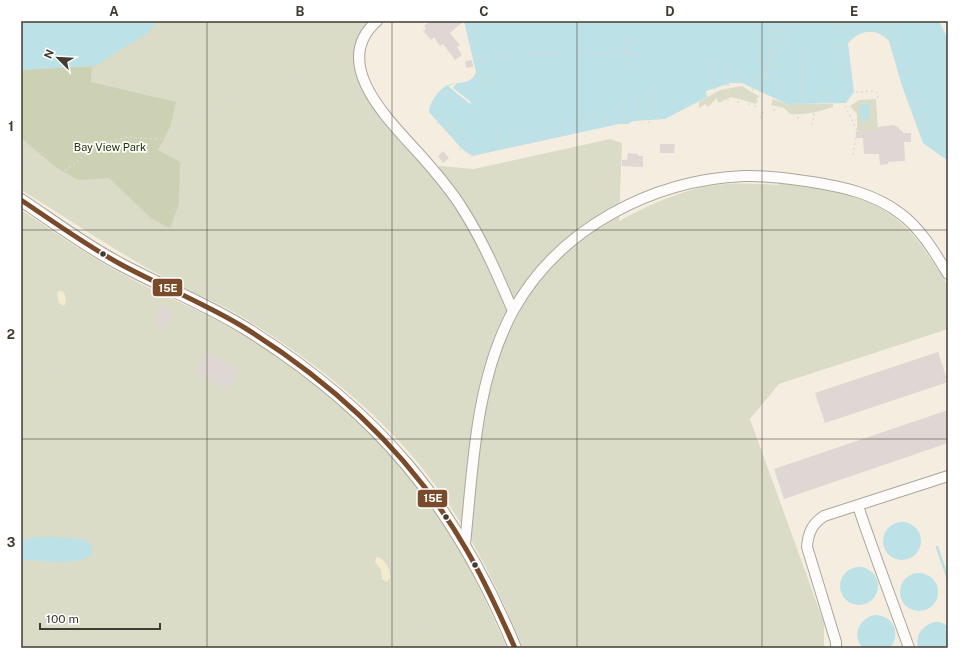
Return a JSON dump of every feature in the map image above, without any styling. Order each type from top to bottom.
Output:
[{"type":"main road","points":[[21,200],[121,265],[226,317],[309,372],[359,414],[393,448],[425,485],[465,544],[483,578],[515,648]]},
{"type":"street","points":[[377,21],[362,40],[360,49],[361,66],[369,94],[382,112],[444,182],[462,209],[486,250],[513,311]]},
{"type":"street","points":[[465,544],[484,391],[497,349],[513,311],[540,273],[556,257],[597,222],[650,195],[683,185],[745,176],[782,177],[854,190],[871,196],[902,214],[914,226],[934,251],[948,274]]},
{"type":"street","points":[[836,648],[836,642],[807,547],[808,535],[815,522],[824,516],[948,476]]},
{"type":"street","points":[[858,506],[875,559],[883,574],[909,648]]},
{"type":"path","points":[[49,183],[100,144],[127,137],[157,139],[168,138],[199,115],[230,101],[287,41],[311,21]]},
{"type":"path","points":[[349,21],[353,31],[362,40]]},
{"type":"path","points":[[676,21],[677,26]]},
{"type":"path","points":[[860,34],[861,21]]},
{"type":"path","points":[[868,32],[872,21]]},
{"type":"path","points":[[877,32],[885,21]]},
{"type":"path","points":[[884,36],[900,24]]},
{"type":"path","points":[[763,33],[793,26]]},
{"type":"path","points":[[834,27],[842,26]]},
{"type":"path","points":[[833,46],[848,44],[847,26]]},
{"type":"path","points":[[755,107],[780,29]]},
{"type":"path","points":[[467,32],[480,30]]},
{"type":"path","points":[[625,38],[625,52]]},
{"type":"path","points":[[776,42],[788,39]]},
{"type":"path","points":[[318,40],[331,64],[347,87],[391,137]]},
{"type":"path","points":[[470,42],[480,40]]},
{"type":"path","points":[[890,45],[903,40]]},
{"type":"path","points":[[625,43],[638,43]]},
{"type":"path","points":[[762,45],[772,54]]},
{"type":"path","points":[[798,119],[798,104],[805,47]]},
{"type":"path","points":[[473,57],[625,52],[626,55],[640,54]]},
{"type":"path","points":[[772,54],[784,52]]},
{"type":"path","points":[[633,54],[633,69]]},
{"type":"path","points":[[838,56],[849,54]]},
{"type":"path","points":[[894,59],[908,55]]},
{"type":"path","points":[[476,57],[486,64]]},
{"type":"path","points":[[714,58],[714,87],[722,100]]},
{"type":"path","points":[[759,58],[768,66]]},
{"type":"path","points":[[728,64],[728,102]]},
{"type":"path","points":[[768,66],[780,64]]},
{"type":"path","points":[[839,66],[850,64]]},
{"type":"path","points":[[738,103],[741,68]]},
{"type":"path","points":[[898,72],[913,68]]},
{"type":"path","points":[[476,72],[497,81]]},
{"type":"path","points":[[308,111],[286,81],[291,73],[298,75],[332,111]]},
{"type":"path","points":[[840,75],[851,74]]},
{"type":"path","points":[[750,105],[756,75]]},
{"type":"path","points":[[762,76],[764,78],[776,77]]},
{"type":"path","points":[[474,78],[488,88]]},
{"type":"path","points":[[463,83],[479,95]]},
{"type":"path","points":[[774,111],[783,84]]},
{"type":"path","points":[[812,125],[820,85]]},
{"type":"path","points":[[840,86],[848,100]]},
{"type":"path","points":[[829,104],[831,89]]},
{"type":"path","points":[[441,91],[453,101]]},
{"type":"path","points":[[856,92],[875,91],[878,93],[878,98]]},
{"type":"path","points":[[655,93],[657,121]]},
{"type":"path","points":[[906,97],[920,93]]},
{"type":"path","points":[[647,96],[649,123]]},
{"type":"path","points":[[637,98],[641,123]]},
{"type":"path","points":[[433,100],[441,107]]},
{"type":"path","points":[[910,108],[929,102]]},
{"type":"path","points":[[623,103],[628,123]]},
{"type":"path","points":[[816,104],[829,108]]},
{"type":"path","points":[[845,106],[857,130],[853,156]]},
{"type":"path","points":[[618,109],[622,124]]},
{"type":"path","points":[[760,118],[764,109]]},
{"type":"path","points":[[606,112],[608,126]]},
{"type":"path","points":[[595,114],[597,129]]},
{"type":"path","points":[[914,119],[927,114]]},
{"type":"path","points":[[437,122],[444,115]]},
{"type":"path","points":[[584,116],[584,131]]},
{"type":"path","points":[[572,119],[572,134]]},
{"type":"path","points":[[560,137],[561,120]]},
{"type":"path","points":[[445,131],[454,123]]},
{"type":"path","points":[[549,139],[550,125]]},
{"type":"path","points":[[918,131],[932,125]]},
{"type":"path","points":[[539,141],[540,130]]},
{"type":"path","points":[[453,139],[461,132]]},
{"type":"path","points":[[518,146],[519,133]]},
{"type":"path","points":[[528,144],[530,133]]},
{"type":"path","points":[[509,134],[510,148]]},
{"type":"path","points":[[498,137],[499,150]]},
{"type":"path","points":[[252,168],[240,159],[224,140],[217,140],[216,146],[221,155],[263,198]]},
{"type":"path","points":[[459,150],[469,140]]},
{"type":"path","points":[[488,142],[488,153]]},
{"type":"path","points":[[936,153],[944,144]]},
{"type":"path","points":[[401,148],[404,153],[408,176]]},
{"type":"path","points":[[402,402],[422,382],[476,320],[477,316],[470,307]]},
{"type":"path","points":[[21,363],[49,372],[66,371]]},
{"type":"path","points":[[424,392],[460,420],[492,455]]},
{"type":"path","points":[[396,505],[413,520],[435,557],[435,568],[427,614],[427,648]]},
{"type":"path","points":[[421,625],[426,636]]},
{"type":"path","points":[[372,638],[381,648]]},
{"type":"green space","name":"Bay View Park","points":[[146,21],[375,21],[366,28],[357,41],[357,62],[362,91],[432,173],[440,166],[474,169],[610,139],[622,143],[619,221],[666,198],[691,190],[725,184],[779,185],[779,183],[825,190],[865,201],[883,210],[900,222],[915,237],[940,272],[948,287],[948,329],[779,384],[750,419],[824,623],[824,648],[523,648],[490,575],[464,528],[435,484],[378,419],[308,361],[259,327],[234,312],[146,268],[21,190],[21,70],[92,66]]},
{"type":"green space","name":"Bay View Park","points":[[92,66],[91,82],[176,102],[170,127],[158,150],[180,162],[179,204],[170,228],[152,219],[109,178],[78,180],[57,168],[21,138],[21,70]]},
{"type":"green space","points":[[742,86],[758,96],[756,104],[731,97],[718,103],[717,98],[708,107],[705,104],[699,108],[699,102],[720,90]]},
{"type":"green space","points":[[773,99],[787,104],[833,104],[833,107],[812,113],[790,114],[784,108],[771,105]]},
{"type":"green space","points":[[876,99],[878,130],[857,132],[857,114],[850,106],[859,100]],"holes":[[[869,103],[869,121],[861,121],[860,104]]]},
{"type":"green space","points":[[21,210],[111,268],[233,329],[293,369],[352,418],[380,444],[428,500],[448,530],[472,573],[507,648],[21,648]]},
{"type":"sand","points":[[59,291],[62,291],[65,296],[66,302],[64,306],[59,303],[57,294]]},
{"type":"sand","points":[[378,557],[386,563],[389,569],[390,578],[387,582],[382,579],[381,570],[375,562],[376,558]]},
{"type":"water","points":[[21,21],[159,21],[148,33],[95,66],[21,70]]},
{"type":"water","points":[[464,21],[939,21],[948,39],[948,161],[923,143],[902,86],[889,41],[873,32],[858,35],[848,43],[854,92],[846,103],[787,104],[742,83],[731,83],[706,91],[707,97],[665,119],[633,121],[628,124],[619,124],[472,156],[461,148],[429,112],[432,101],[443,88],[450,84],[470,80],[476,72]]},
{"type":"water","points":[[869,103],[869,121],[860,121],[860,104]]},
{"type":"water","points":[[898,522],[906,522],[916,527],[920,534],[920,548],[916,555],[906,560],[898,560],[888,555],[886,552],[883,545],[883,537],[888,527],[891,525]]},
{"type":"water","points":[[50,537],[83,539],[91,544],[92,554],[86,558],[69,562],[21,560],[21,540]]},
{"type":"water","points":[[855,567],[863,567],[873,572],[877,579],[877,593],[873,600],[863,605],[855,605],[845,600],[843,597],[840,590],[840,582],[845,572],[848,570]]},
{"type":"water","points":[[915,573],[923,573],[933,578],[937,585],[937,599],[933,606],[923,611],[915,611],[905,606],[903,603],[900,596],[900,588],[905,578],[908,576]]},
{"type":"water","points":[[874,615],[886,618],[891,621],[894,626],[895,637],[890,648],[863,648],[859,643],[857,633],[858,628],[864,620]]},
{"type":"water","points":[[934,622],[940,622],[948,626],[948,648],[918,648],[917,643],[920,632],[926,626]]},
{"type":"pier","points":[[457,83],[453,88],[471,102],[470,104],[448,86]]},
{"type":"building","points":[[430,21],[464,21],[450,33],[460,45],[457,47],[462,55],[455,60],[443,44],[440,46],[434,37],[431,40],[423,31],[426,29],[424,26]]},
{"type":"building","points":[[472,60],[473,67],[466,68],[465,61]]},
{"type":"building","points":[[893,125],[903,131],[903,133],[911,133],[911,142],[904,142],[905,161],[888,162],[888,164],[880,165],[879,154],[864,154],[863,138],[856,138],[856,132],[878,130],[878,127]]},
{"type":"building","points":[[660,144],[675,144],[674,153],[660,153]]},
{"type":"building","points":[[443,151],[449,158],[443,163],[438,156]]},
{"type":"building","points":[[628,153],[643,156],[643,167],[622,166],[622,160],[627,160]]},
{"type":"building","points":[[160,305],[172,309],[166,328],[154,324]]},
{"type":"building","points":[[938,352],[948,382],[825,423],[815,393]]},
{"type":"building","points":[[204,353],[239,368],[229,389],[195,374]]},
{"type":"building","points":[[948,410],[948,443],[784,499],[774,469]]},
{"type":"waterway","points":[[937,547],[948,579]]},
{"type":"transit line","name":"15E","points":[[21,200],[109,258],[215,311],[245,328],[310,373],[341,398],[397,453],[445,515],[480,573],[515,648]]}]
